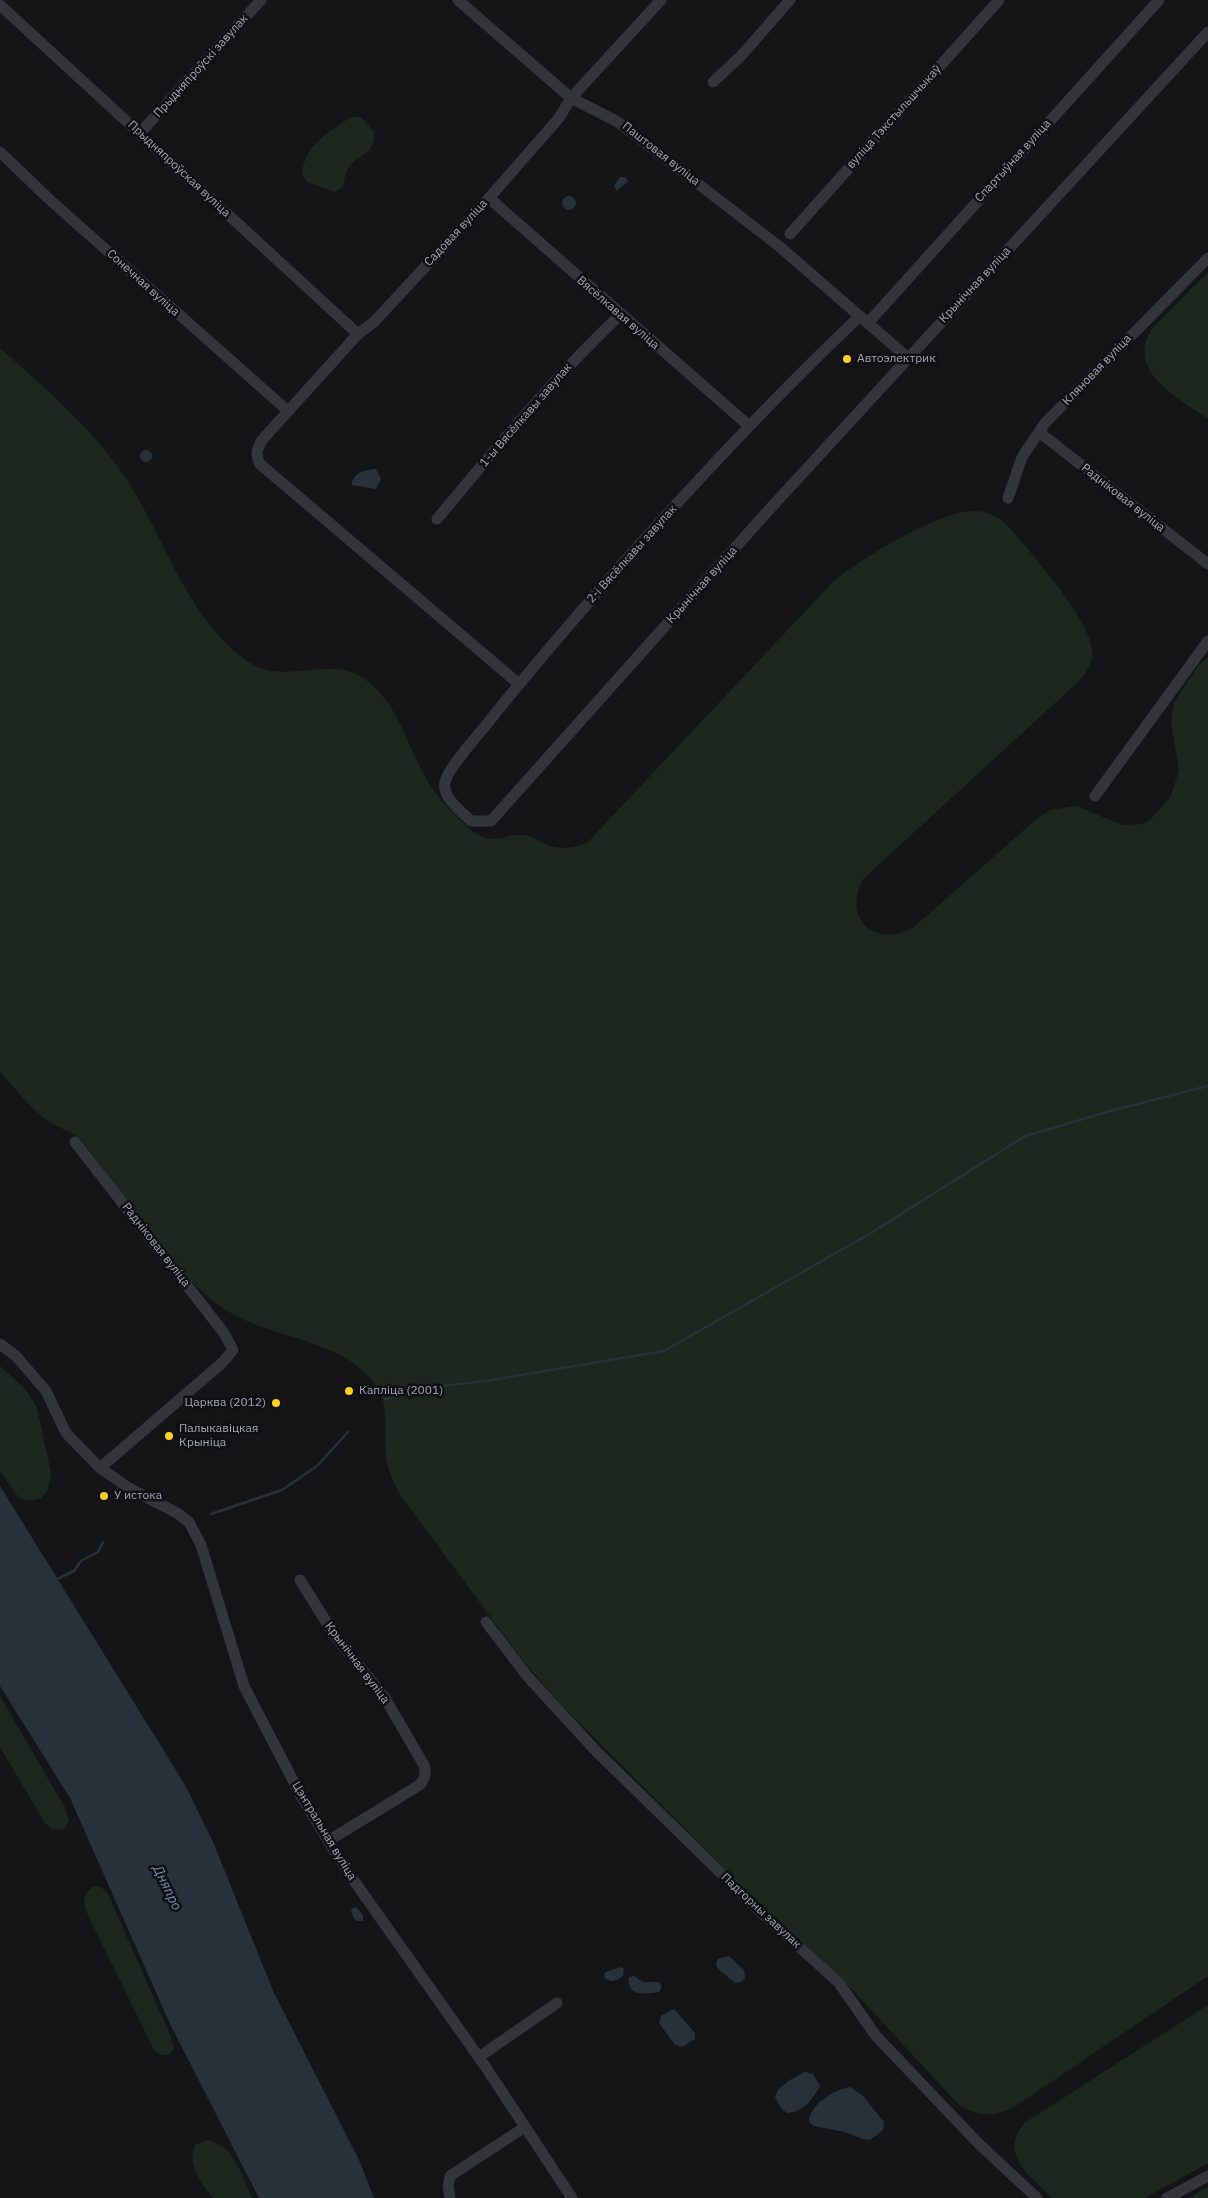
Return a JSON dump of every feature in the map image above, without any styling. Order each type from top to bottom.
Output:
[{"type":"street","name":"Прыдняпроўскі завулак","points":[[140,133],[262,0]]},
{"type":"street","name":"Паштовая вуліца","points":[[458,0],[570,98],[630,130],[780,246],[908,358]]},
{"type":"street","name":"Садовая вуліца","points":[[519,684],[260,464],[256,456],[256,450],[262,440],[358,334],[374,322],[489,198],[559,118],[570,98],[661,0]]},
{"type":"street","points":[[713,82],[741,56],[790,0]]},
{"type":"street","name":"вуліца Тэкстыльшчыкаў","points":[[790,234],[999,0]]},
{"type":"street","name":"Спартыўная вуліца","points":[[864,319],[1160,0]]},
{"type":"street","name":"Прыдняпроўская вуліца","points":[[0,5],[358,334]]},
{"type":"street","name":"Крынічная вуліца","points":[[519,684],[447,777],[444,785],[446,793],[471,821],[491,821],[576,724],[908,358],[1208,32]]},
{"type":"street","name":"Сонечная вуліца","points":[[0,152],[64,213],[288,411]]},
{"type":"street","name":"Вясёлкавая вуліца","points":[[489,198],[748,426]]},
{"type":"street","name":"Кляновая вуліца","points":[[1008,498],[1022,457],[1038,432],[1208,258]]},
{"type":"street","name":"1-ы Вясёлкавы завулак","points":[[437,519],[530,409],[592,341],[620,315]]},
{"type":"street","points":[[748,426],[864,319]]},
{"type":"street","name":"2-і Вясёлкавы завулак","points":[[519,684],[668,512],[748,426]]},
{"type":"street","name":"Радніковая вуліца","points":[[1038,432],[1208,564]]},
{"type":"street","points":[[1096,796],[1208,641]]},
{"type":"street","name":"Радніковая вуліца","points":[[75,1142],[224,1333],[232,1350],[222,1363],[100,1468]]},
{"type":"street","points":[[0,1344],[16,1356],[46,1391],[66,1433],[100,1468]]},
{"type":"street","name":"Цэнтральная вуліца","points":[[100,1468],[129,1488],[177,1513],[189,1522],[196,1532],[250,1701],[328,1841],[478,2057],[572,2198]]},
{"type":"street","name":"Крынічная вуліца","points":[[300,1580],[335,1636],[385,1698],[425,1767],[425,1776],[420,1784],[328,1841]]},
{"type":"street","name":"Падгорны завулак","points":[[486,1622],[528,1677],[596,1750],[765,1916],[839,1983],[876,2036],[978,2144],[1037,2198]]},
{"type":"street","points":[[478,2057],[557,2003]]},
{"type":"street","points":[[450,2198],[448,2186],[450,2176],[525,2127]]},
{"type":"street","points":[[1167,2198],[1208,2176]]},
{"type":"shaded area","points":[[351,117],[361,117],[374,132],[369,151],[352,163],[345,175],[343,187],[334,192],[308,182],[302,175],[307,156],[312,148],[319,140]]},
{"type":"shaded area","points":[[1208,272],[1208,419],[1170,393],[1159,382],[1150,371],[1145,358],[1145,344],[1152,329]]},
{"type":"shaded area","points":[[0,348],[46,389],[103,447],[131,487],[187,592],[203,616],[222,639],[244,659],[260,668],[291,672],[338,669],[353,673],[367,681],[378,690],[394,712],[423,773],[435,792],[468,828],[486,838],[496,839],[524,835],[560,848],[576,847],[587,843],[833,582],[880,549],[942,518],[960,513],[985,512],[998,518],[1009,527],[1058,586],[1081,621],[1088,636],[1092,650],[1092,659],[1079,681],[863,879],[858,893],[857,906],[860,918],[866,926],[875,932],[887,934],[900,933],[914,927],[1039,817],[1051,810],[1076,806],[1122,825],[1143,824],[1151,819],[1170,798],[1179,771],[1171,721],[1174,702],[1198,666],[1208,657],[1208,1976],[1014,2107],[999,2113],[986,2114],[972,2111],[958,2104],[850,1987],[744,1888],[561,1704],[524,1662],[401,1496],[394,1484],[387,1461],[383,1402],[375,1384],[362,1370],[346,1358],[327,1349],[248,1321],[231,1313],[212,1300],[195,1285],[163,1249],[91,1151],[73,1134],[41,1116],[0,1072]]},
{"type":"shaded area","points":[[0,1366],[26,1390],[37,1408],[51,1473],[48,1489],[41,1498],[29,1501],[19,1498],[0,1471]]},
{"type":"shaded area","points":[[0,1696],[64,1806],[69,1820],[64,1830],[52,1829],[45,1823],[0,1747]]},
{"type":"shaded area","points":[[95,1886],[102,1888],[108,1894],[171,2037],[174,2047],[169,2054],[162,2055],[154,2050],[87,1913],[85,1897],[88,1891]]},
{"type":"shaded area","points":[[1208,2005],[1208,2163],[1145,2198],[1052,2198],[1027,2172],[1020,2163],[1016,2153],[1014,2143],[1026,2122]]},
{"type":"shaded area","points":[[208,2140],[217,2143],[231,2155],[241,2171],[252,2198],[213,2198],[196,2173],[193,2159],[195,2145]]},
{"type":"shaded area","points":[[1208,2187],[1208,2198],[1189,2198]]},
{"type":"water","points":[[620,177],[625,177],[628,181],[617,191],[614,186]]},
{"type":"water","points":[[569,196],[574,198],[576,203],[574,208],[569,210],[564,208],[562,203],[564,198]]},
{"type":"water","points":[[144,450],[148,450],[152,456],[148,462],[144,462],[140,458],[140,454]]},
{"type":"water","points":[[376,469],[381,479],[376,489],[352,485],[357,474]]},
{"type":"water","name":"Дняпро","points":[[0,1486],[185,1785],[213,1842],[274,1993],[359,2160],[374,2198],[259,2198],[171,2026],[70,1798],[0,1686]]},
{"type":"water","points":[[356,1907],[363,1915],[363,1921],[357,1921],[353,1917],[351,1909]]},
{"type":"water","points":[[729,1956],[744,1970],[745,1978],[741,1982],[735,1983],[718,1969],[716,1965],[718,1959]]},
{"type":"water","points":[[620,1967],[624,1969],[623,1976],[620,1978],[611,1981],[604,1977],[605,1972]]},
{"type":"water","points":[[634,1976],[643,1982],[659,1982],[662,1986],[659,1992],[638,1993],[631,1988],[629,1983],[629,1977]]},
{"type":"water","points":[[674,2009],[695,2033],[695,2039],[682,2047],[675,2045],[659,2023],[661,2016]]},
{"type":"water","points":[[805,2072],[813,2074],[820,2086],[814,2096],[802,2108],[798,2111],[787,2113],[781,2108],[775,2097],[778,2090],[790,2080]]},
{"type":"water","points":[[850,2087],[863,2096],[884,2122],[883,2130],[870,2140],[814,2126],[809,2122],[813,2110],[818,2104],[830,2094]]},
{"type":"waterway","points":[[385,1399],[442,1386],[486,1381],[664,1351],[871,1233],[1025,1136],[1114,1110],[1208,1086]]},
{"type":"waterway","points":[[211,1514],[282,1490],[317,1466],[348,1432]]},
{"type":"waterway","points":[[55,1580],[74,1571],[81,1561],[98,1552],[103,1542]]},
{"type":"place","name":"Автоэлектрик","points":[[847,359]]},
{"type":"place","name":"Капліца (2001)","points":[[349,1391]]},
{"type":"place","name":"Царква (2012)","points":[[276,1403]]},
{"type":"place","name":"Палыкавіцкая Крыніца","points":[[169,1436]]},
{"type":"place","name":"У истока","points":[[104,1496]]}]
